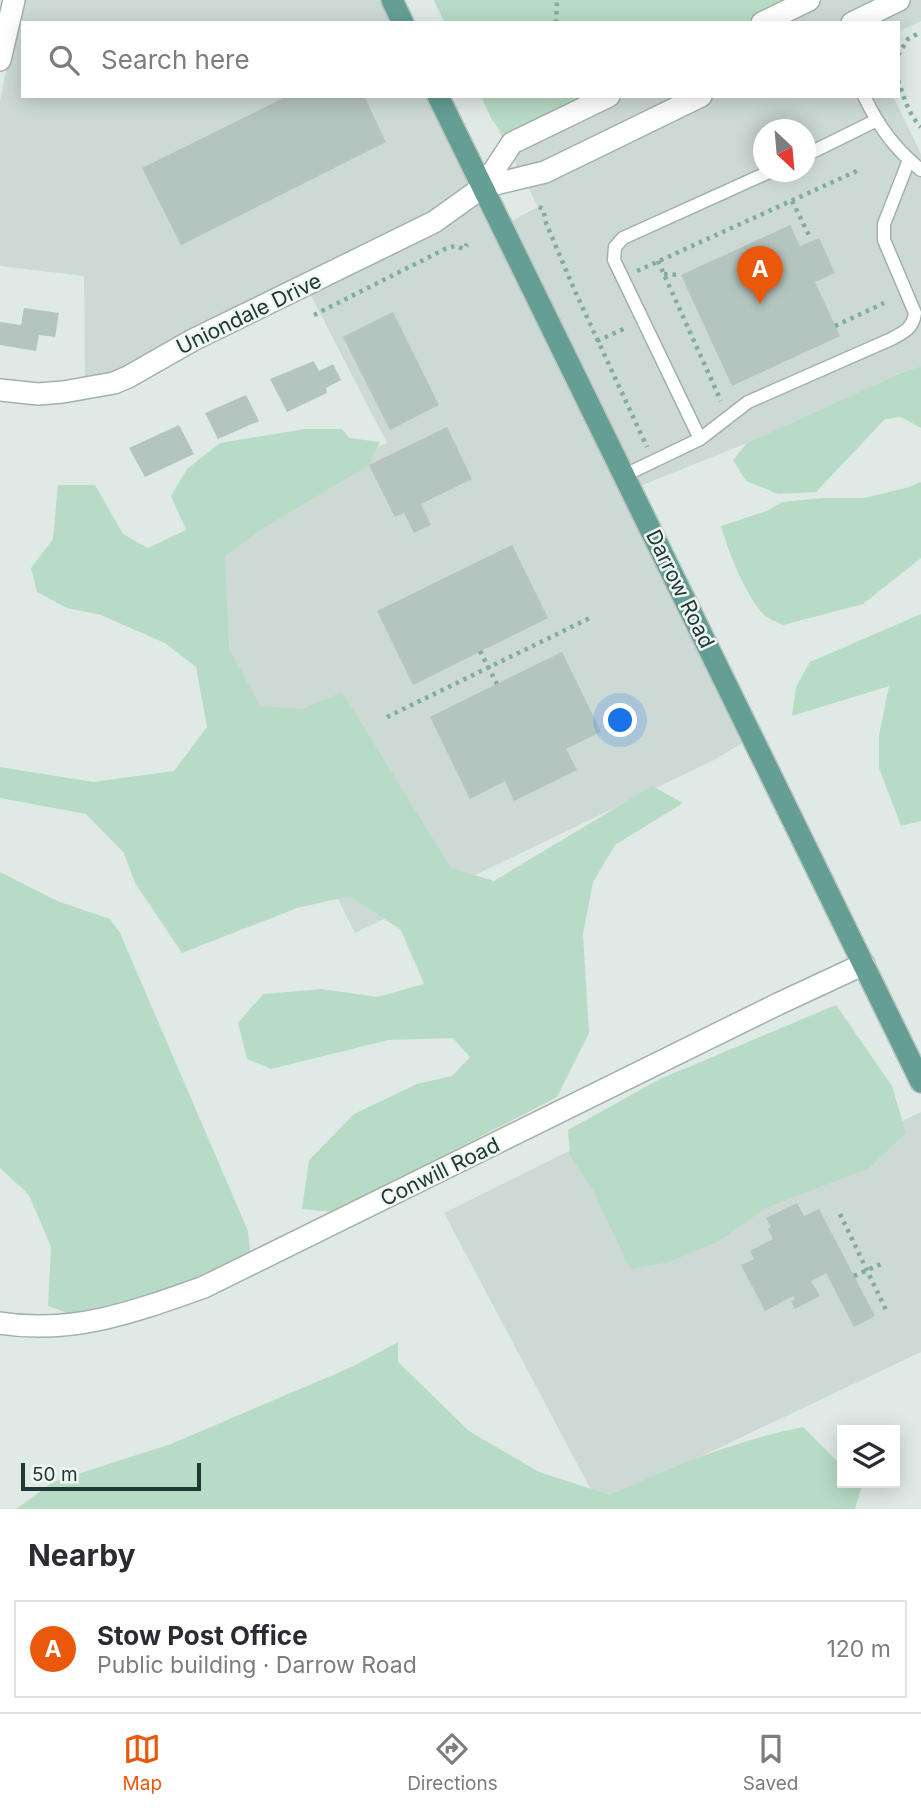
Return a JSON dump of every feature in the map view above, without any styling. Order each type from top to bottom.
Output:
[{"type":"main road","points":[[392,0],[402,21]]},
{"type":"main road","name":"Darrow Road","points":[[439,98],[921,1082]]},
{"type":"street","points":[[0,60],[14,0]]},
{"type":"street","points":[[766,21],[809,0]]},
{"type":"street","points":[[856,21],[899,0]]},
{"type":"street","points":[[483,187],[512,143],[605,98]]},
{"type":"street","points":[[483,187],[544,172],[697,98]]},
{"type":"street","name":"Uniondale Drive","points":[[0,390],[38,394],[114,383],[193,340],[434,222],[483,187]]},
{"type":"street","name":"Conwill Road","points":[[0,1323],[22,1327],[75,1325],[136,1311],[204,1287],[863,964]]},
{"type":"lane","points":[[865,98],[899,152],[921,170]]},
{"type":"lane","points":[[816,150],[877,120]]},
{"type":"lane","points":[[625,475],[699,439],[748,402],[909,329],[915,313],[890,257],[884,232],[888,212],[909,160]]},
{"type":"lane","points":[[699,439],[614,260],[615,247],[623,238],[753,179]]},
{"type":"path","points":[[556,21],[557,0]]},
{"type":"path","points":[[900,52],[908,39],[921,32]]},
{"type":"path","points":[[900,38],[908,39]]},
{"type":"path","points":[[900,86],[913,120],[921,127]]},
{"type":"path","points":[[633,262],[637,271],[859,170]]},
{"type":"path","points":[[792,201],[809,235]]},
{"type":"path","points":[[539,207],[543,209],[546,223],[597,341],[654,460]]},
{"type":"path","points":[[314,315],[447,248],[454,246],[464,249],[467,244]]},
{"type":"path","points":[[658,261],[728,417]]},
{"type":"path","points":[[664,274],[681,275]]},
{"type":"path","points":[[835,326],[884,303]]},
{"type":"path","points":[[597,341],[643,320]]},
{"type":"path","points":[[387,717],[590,618]]},
{"type":"path","points":[[480,651],[497,684]]},
{"type":"path","points":[[840,1214],[886,1310]]},
{"type":"path","points":[[854,1276],[881,1264]]},
{"type":"shaded area","points":[[21,0],[385,0],[395,21],[21,21],[21,98],[433,98],[475,184],[432,217],[113,378],[85,379],[84,276],[0,266],[0,100]]},
{"type":"shaded area","points":[[434,0],[921,0],[921,21],[900,31],[900,21],[444,21]]},
{"type":"shaded area","points":[[482,98],[894,98],[921,154],[921,366],[747,443],[640,486],[506,224],[538,207]]},
{"type":"shaded area","points":[[483,187],[752,737],[714,760],[355,933],[162,550],[387,443],[306,286]]},
{"type":"shaded area","points":[[921,1112],[921,1352],[599,1505],[444,1213],[613,1129],[669,1237]]},
{"type":"green space","points":[[434,0],[808,0],[765,21],[444,21]]},
{"type":"green space","points":[[482,98],[604,98],[512,143],[492,120]]},
{"type":"green space","points":[[921,366],[921,428],[901,417],[885,419],[816,492],[778,494],[746,481],[733,460],[747,443]]},
{"type":"green space","points":[[305,429],[342,429],[349,438],[380,442],[369,465],[265,527],[225,556],[229,648],[260,706],[303,709],[342,692],[451,868],[494,881],[652,786],[683,803],[615,845],[593,882],[583,934],[589,1033],[557,1097],[335,1212],[302,1209],[309,1160],[354,1114],[417,1084],[452,1076],[470,1057],[453,1038],[388,1040],[271,1069],[247,1059],[238,1023],[263,994],[322,989],[377,997],[424,984],[401,930],[350,896],[297,908],[182,953],[135,883],[124,853],[86,814],[0,798],[0,767],[93,782],[174,771],[207,727],[196,667],[165,643],[101,615],[67,608],[37,592],[31,568],[53,539],[58,485],[95,485],[123,534],[148,548],[186,530],[171,496],[187,469],[220,443]]},
{"type":"green space","points":[[921,482],[921,558],[863,604],[783,625],[764,615],[750,596],[738,572],[721,526],[769,510],[782,502],[864,498]]},
{"type":"green space","points":[[921,614],[921,821],[901,826],[879,768],[879,735],[889,686],[792,716],[796,687],[810,662]]},
{"type":"green space","points":[[0,872],[57,901],[110,919],[120,933],[248,1231],[250,1252],[155,1297],[68,1313],[48,1306],[51,1247],[29,1195],[0,1168]]},
{"type":"green space","points":[[836,1005],[892,1086],[906,1133],[869,1168],[766,1208],[717,1242],[669,1262],[630,1269],[593,1190],[570,1156],[568,1130],[660,1079]]},
{"type":"green space","points":[[398,1342],[398,1362],[469,1431],[539,1472],[610,1495],[728,1447],[803,1427],[837,1461],[837,1488],[861,1488],[855,1509],[16,1509],[53,1482],[171,1444],[354,1366]]},
{"type":"building","points":[[283,98],[365,98],[386,142],[181,245],[142,168]]},
{"type":"building","points":[[790,225],[800,246],[819,238],[835,273],[815,282],[840,336],[732,386],[681,275]]},
{"type":"building","points":[[24,308],[59,313],[55,337],[39,335],[36,351],[0,345],[0,322],[21,325]]},
{"type":"building","points":[[393,312],[439,405],[390,430],[343,337]]},
{"type":"building","points":[[314,361],[319,371],[333,364],[341,380],[326,388],[327,393],[287,412],[270,379]]},
{"type":"building","points":[[246,395],[259,421],[218,439],[205,413]]},
{"type":"building","points":[[179,425],[194,454],[145,477],[129,448]]},
{"type":"building","points":[[447,427],[472,479],[421,504],[431,525],[414,533],[404,513],[395,517],[369,465]]},
{"type":"building","points":[[512,545],[548,618],[413,685],[377,611]]},
{"type":"building","points":[[562,652],[601,732],[566,749],[577,770],[514,801],[505,781],[470,799],[430,717]]},
{"type":"building","points":[[797,1203],[804,1216],[819,1209],[875,1316],[854,1327],[826,1273],[811,1281],[820,1296],[795,1309],[791,1301],[795,1299],[793,1296],[765,1311],[741,1265],[754,1259],[750,1251],[773,1239],[766,1218]]},
{"type":"place","name":"Stow Post Office","points":[[760,304]]}]
